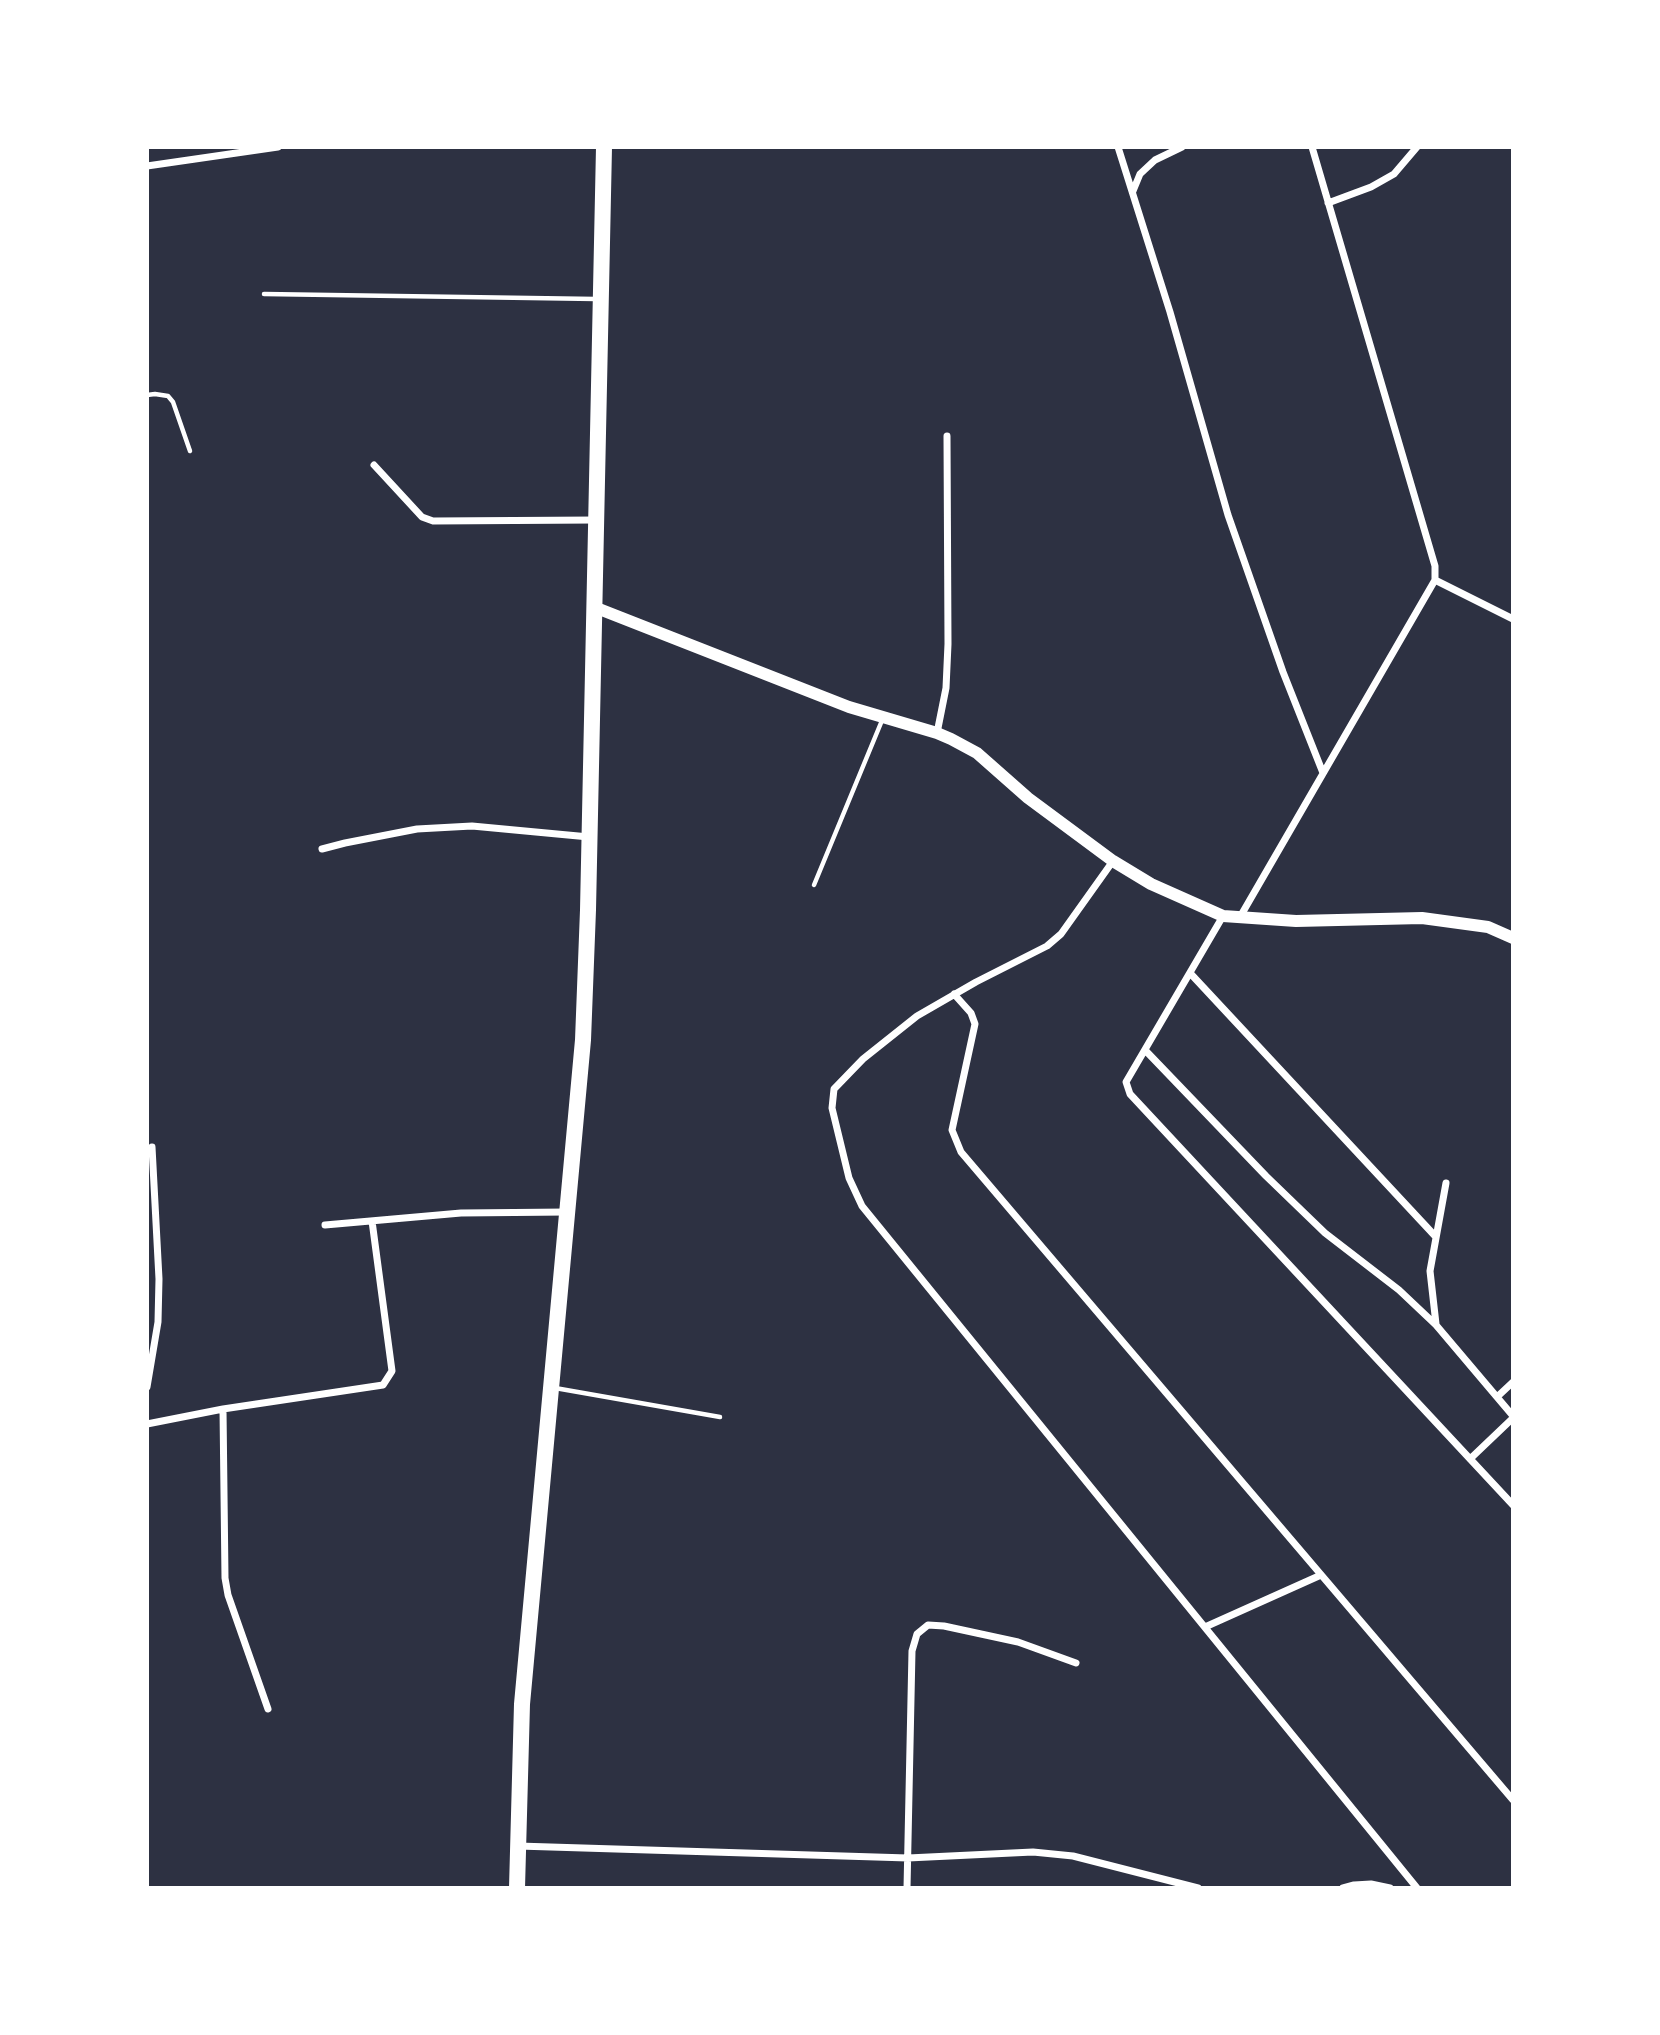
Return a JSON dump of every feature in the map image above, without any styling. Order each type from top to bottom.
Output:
[{"type":"highway","points":[[517,1888],[522,1704],[583,1040],[604,147]]},
{"type":"street","points":[[147,166],[278,147]]},
{"type":"street","points":[[1118,147],[1170,312],[1228,515],[1283,672],[1323,773]]},
{"type":"street","points":[[1132,192],[1140,174],[1155,160],[1182,147]]},
{"type":"street","points":[[1240,918],[1435,580],[1434,566],[1312,147]]},
{"type":"street","points":[[1328,203],[1371,187],[1394,174],[1418,147]]},
{"type":"street","points":[[937,733],[946,688],[948,644],[947,436]]},
{"type":"street","points":[[374,465],[422,517],[433,521],[596,520]]},
{"type":"street","points":[[1435,580],[1513,620]]},
{"type":"street","points":[[594,607],[849,707],[937,733],[965,746],[977,753],[1028,798],[1113,861],[1151,884],[1223,916],[1296,921],[1422,918],[1488,926],[1513,938]]},
{"type":"street","points":[[322,849],[417,829],[472,826],[589,837]]},
{"type":"street","points":[[1113,861],[1061,934],[1047,946],[917,1016],[863,1059],[834,1089],[832,1108],[849,1178],[862,1206],[1417,1888]]},
{"type":"street","points":[[1223,916],[1126,1082],[1130,1094],[1513,1505]]},
{"type":"street","points":[[1190,972],[1436,1237]]},
{"type":"street","points":[[954,994],[971,1013],[975,1024],[953,1130],[961,1152],[1513,1800]]},
{"type":"street","points":[[1145,1050],[1266,1176],[1316,1223],[1399,1290],[1436,1325],[1513,1417],[1470,1459]]},
{"type":"street","points":[[147,1387],[158,1322],[159,1279],[152,1147]]},
{"type":"street","points":[[1436,1325],[1430,1271],[1446,1182]]},
{"type":"street","points":[[325,1225],[461,1213],[567,1212]]},
{"type":"street","points":[[147,1424],[223,1409],[383,1385],[392,1371],[372,1221]]},
{"type":"street","points":[[1497,1397],[1513,1382]]},
{"type":"street","points":[[223,1409],[225,1578],[228,1595],[268,1709]]},
{"type":"street","points":[[1205,1628],[1321,1575]]},
{"type":"street","points":[[907,1888],[912,1651],[916,1634],[928,1625],[944,1626],[1018,1642],[1076,1664]]},
{"type":"street","points":[[517,1846],[908,1858],[1053,1853],[1198,1888]]},
{"type":"street","points":[[1343,1888],[1371,1884],[1390,1888]]},
{"type":"lane","points":[[264,294],[601,299]]},
{"type":"lane","points":[[147,395],[167,396],[173,401],[190,451]]},
{"type":"lane","points":[[814,885],[883,717]]},
{"type":"lane","points":[[551,1387],[720,1417]]}]
